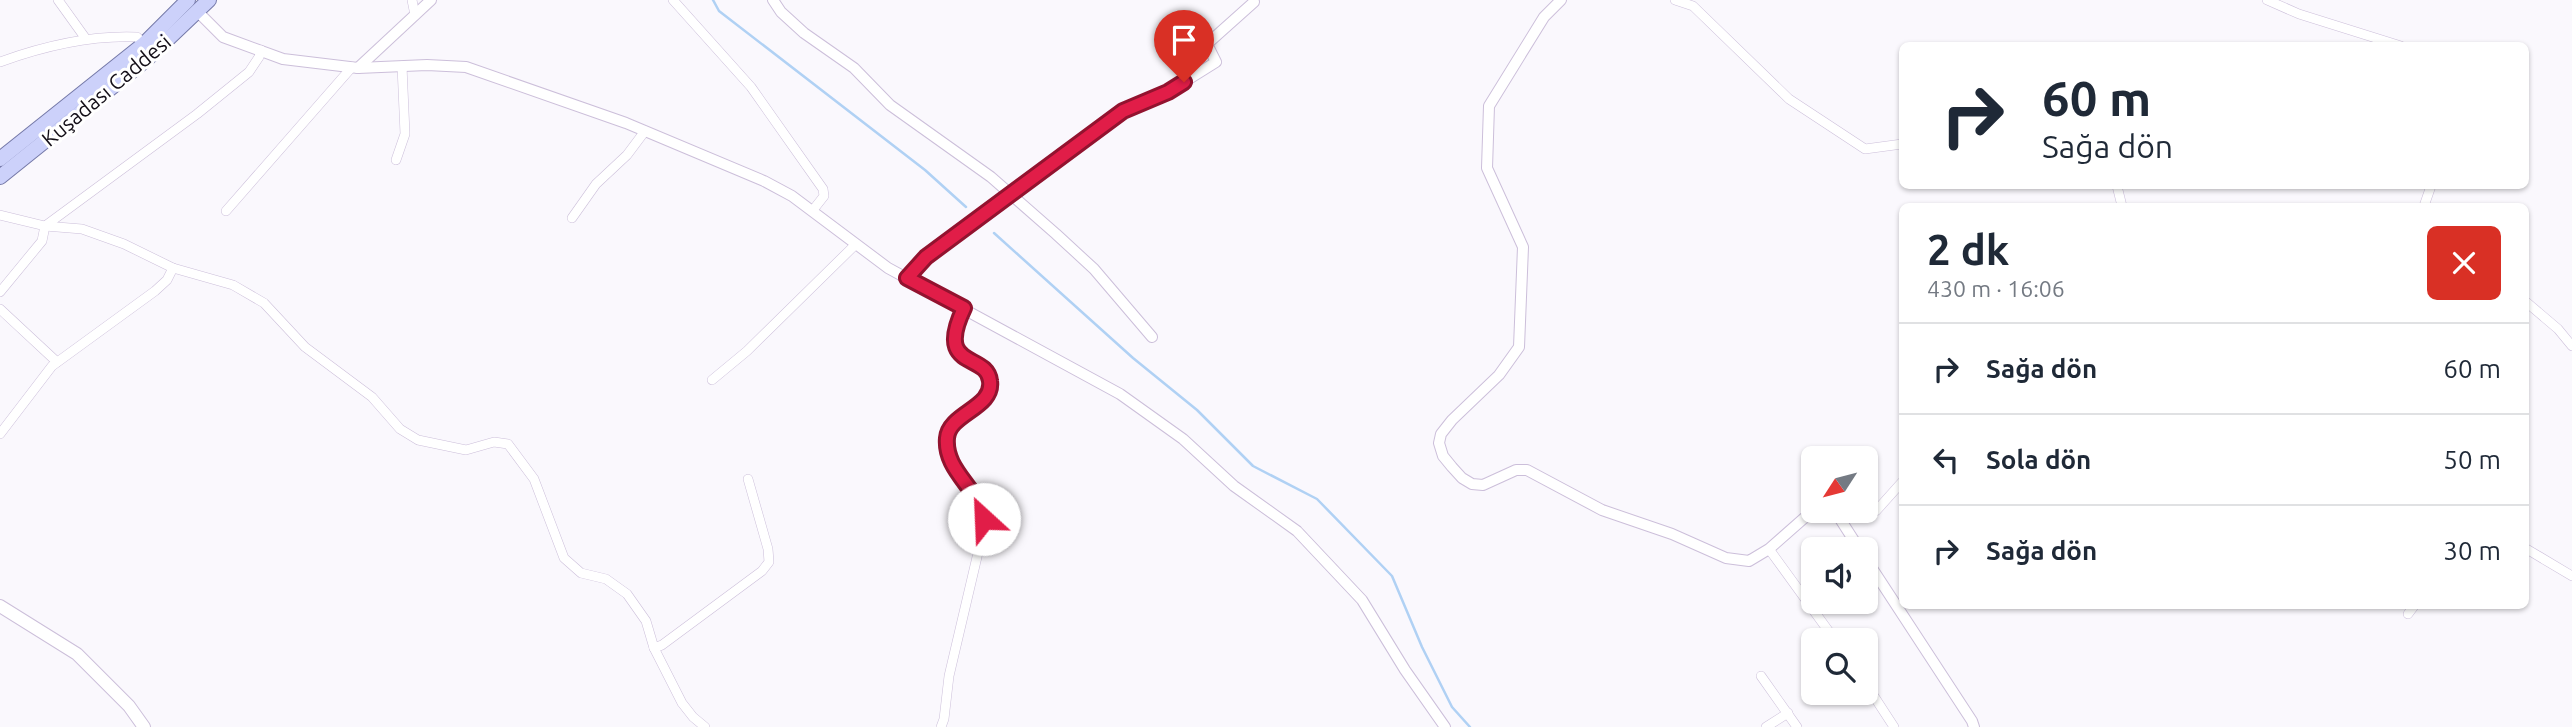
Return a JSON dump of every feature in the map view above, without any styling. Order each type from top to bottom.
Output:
[{"type":"main road","name":"Kuşadası Caddesi","points":[[0,159],[192,6],[209,0]]},
{"type":"main road","name":"Kuşadası Caddesi","points":[[0,177],[147,59],[192,6]]},
{"type":"main road","points":[[0,606],[77,654],[128,706],[144,727]]},
{"type":"street","points":[[58,0],[86,39]]},
{"type":"street","points":[[412,0],[415,15]]},
{"type":"street","points":[[226,211],[355,67],[431,0]]},
{"type":"street","points":[[673,0],[751,87],[823,188],[824,196],[813,210]]},
{"type":"street","points":[[774,0],[780,12],[804,33],[854,68],[890,105],[991,177],[1094,269],[1152,337]]},
{"type":"street","points":[[1562,0],[1544,17],[1489,106],[1487,168],[1523,247],[1519,347],[1499,375],[1452,420],[1441,435],[1439,443],[1443,456],[1462,478],[1472,484],[1483,485],[1516,470],[1527,470],[1602,510],[1672,534],[1726,558],[1749,561],[1769,549],[1801,521]]},
{"type":"street","points":[[1675,0],[1693,6],[1789,99],[1865,149],[1899,145]]},
{"type":"street","points":[[2267,0],[2299,14],[2388,42]]},
{"type":"street","points":[[907,278],[926,257],[1123,111],[1168,92],[1216,62],[1207,44],[1254,2]]},
{"type":"street","points":[[192,6],[223,37],[284,59],[355,67],[466,67],[645,131],[764,181],[813,210],[856,244],[907,278],[1120,394],[1183,439],[1234,486],[1297,531],[1362,600],[1405,670],[1445,727]]},
{"type":"street","points":[[0,62],[86,39],[137,37],[144,44]]},
{"type":"street","points":[[0,292],[42,241],[45,226],[197,114],[249,72],[261,51]]},
{"type":"street","points":[[396,160],[405,134],[402,66]]},
{"type":"street","points":[[572,218],[596,184],[627,155],[645,131]]},
{"type":"street","points":[[0,215],[45,226],[82,229],[124,244],[173,268],[233,285],[264,303],[305,347],[372,397],[400,429],[418,440],[466,450],[494,442],[509,444],[534,479],[564,558],[581,573],[606,579],[627,594],[646,621],[654,648],[682,703],[693,718],[705,727]]},
{"type":"street","points":[[712,380],[747,351],[856,244]]},
{"type":"street","points":[[0,434],[57,362],[155,291],[167,280],[173,268]]},
{"type":"street","points":[[2529,305],[2558,329],[2572,346]]},
{"type":"street","points":[[941,727],[949,676],[984,519],[977,498],[960,476],[947,451],[947,435],[951,425],[986,396],[991,383],[985,371],[960,354],[956,347],[955,327],[964,308]]},
{"type":"street","points":[[0,309],[57,362]]},
{"type":"street","points":[[654,648],[662,645],[762,571],[769,562],[768,549],[748,479]]},
{"type":"street","points":[[1878,509],[1899,485]]},
{"type":"street","points":[[1769,549],[1826,628]]},
{"type":"street","points":[[2529,550],[2572,576]]},
{"type":"street","points":[[1878,577],[1974,727]]},
{"type":"street","points":[[1761,676],[1797,727]]},
{"type":"street","points":[[1878,702],[1894,727]]},
{"type":"street","points":[[1766,727],[1788,713]]},
{"type":"waterway","points":[[713,0],[719,11],[925,170],[966,207]]},
{"type":"waterway","points":[[994,233],[1133,358],[1197,410],[1253,466],[1317,499],[1392,576],[1422,647],[1452,707],[1470,727]]},
{"type":"route","points":[[984,519],[977,498],[951,462],[947,451],[947,435],[951,425],[986,396],[991,383],[990,376],[960,354],[956,347],[955,327],[964,308],[907,278],[926,257],[1123,111],[1168,92],[1184,82]]}]
